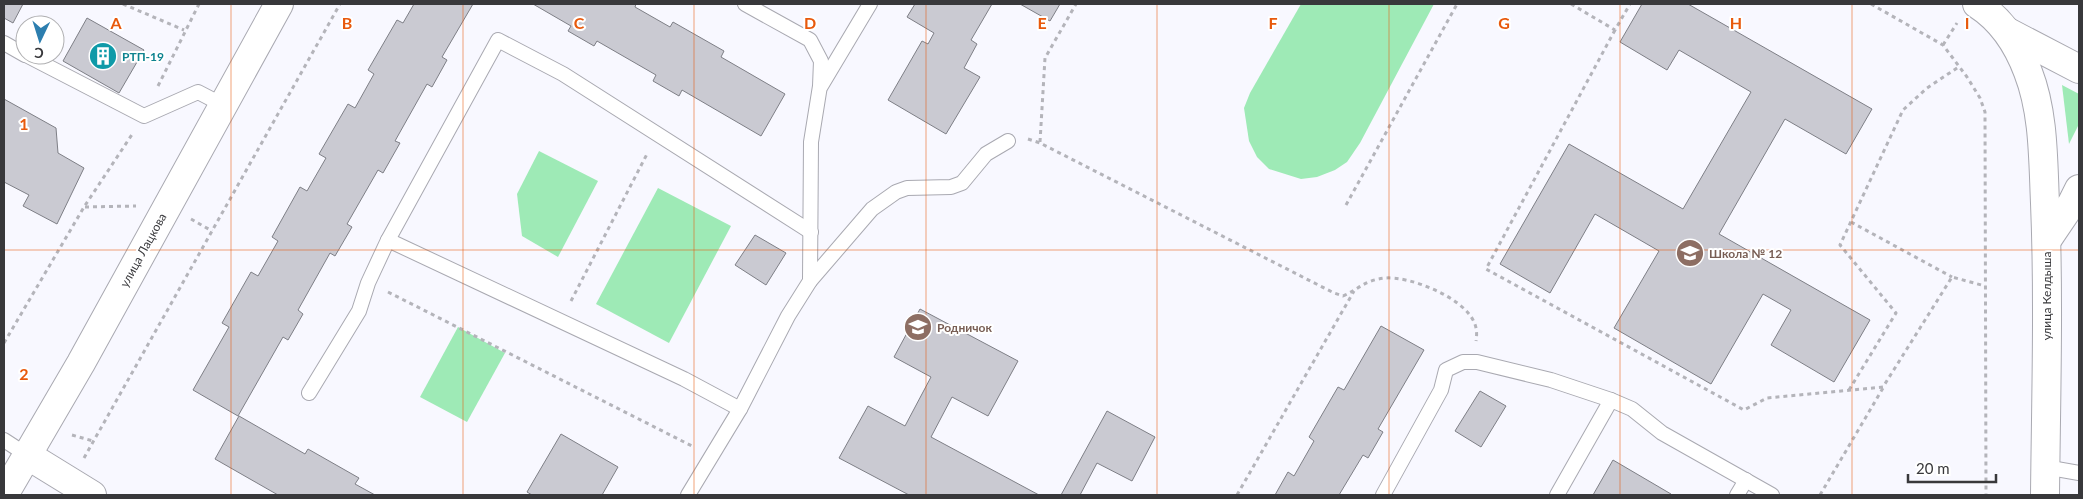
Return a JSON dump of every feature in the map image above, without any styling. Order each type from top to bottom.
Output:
[{"type":"street","name":"улица Лацкова","points":[[4,495],[279,4]]},
{"type":"street","points":[[1977,4],[1995,17],[2008,32],[2079,69]]},
{"type":"street","name":"улица Келдыша","points":[[2008,32],[2028,73],[2036,98],[2042,151],[2046,240],[2045,495]]},
{"type":"street","points":[[2046,240],[2072,203],[2079,189]]},
{"type":"street","points":[[27,456],[82,489]]},
{"type":"lane","points":[[745,4],[810,40],[821,61],[820,86],[811,142],[810,281]]},
{"type":"lane","points":[[820,86],[870,4]]},
{"type":"lane","points":[[309,393],[359,311],[368,283],[388,240],[498,40],[563,74],[811,232]]},
{"type":"lane","points":[[4,43],[15,49]]},
{"type":"lane","points":[[45,65],[144,116],[198,92],[223,105]]},
{"type":"lane","points":[[688,495],[740,409],[788,316],[810,281],[872,209],[896,192],[907,188],[951,187],[962,183],[986,154],[1008,141]]},
{"type":"lane","points":[[388,240],[684,379],[740,409]]},
{"type":"lane","points":[[1383,495],[1441,390],[1446,370],[1463,362],[1477,362],[1551,380],[1632,409],[1662,433],[1772,495]]},
{"type":"lane","points":[[1557,495],[1611,400]]},
{"type":"lane","points":[[4,440],[27,456]]},
{"type":"lane","points":[[2045,467],[2079,474]]},
{"type":"lane","points":[[1737,495],[1746,480]]},
{"type":"path","points":[[123,4],[184,30]]},
{"type":"path","points":[[4,344],[84,207],[144,116],[184,30],[199,4]]},
{"type":"path","points":[[82,489],[93,440],[340,4]]},
{"type":"path","points":[[1040,143],[1045,58],[1076,4]]},
{"type":"path","points":[[1346,205],[1457,4]]},
{"type":"path","points":[[1571,4],[1615,30]]},
{"type":"path","points":[[1630,4],[1486,269],[1744,410],[1766,398],[1883,387]]},
{"type":"path","points":[[1871,4],[1943,45],[1960,66],[1980,98],[1984,112],[1986,495]]},
{"type":"path","points":[[1848,390],[1896,313],[1840,245],[1903,110],[1927,88],[1960,66]]},
{"type":"path","points":[[560,322],[658,134]]},
{"type":"path","points":[[1008,141],[1020,138],[1040,143],[1334,293],[1343,296],[1368,281],[1400,279],[1441,293],[1467,312],[1474,322],[1477,332],[1476,344],[1493,366]]},
{"type":"path","points":[[1851,222],[1952,277],[1985,286]]},
{"type":"path","points":[[1820,495],[1883,387],[1952,277]]},
{"type":"path","points":[[368,283],[711,455]]},
{"type":"path","points":[[1237,495],[1355,288]]},
{"type":"green space","points":[[1301,4],[1434,4],[1360,143],[1347,162],[1335,170],[1317,177],[1301,179],[1269,169],[1257,157],[1249,141],[1244,108],[1250,93]]},
{"type":"green space","points":[[2062,85],[2079,94],[2079,124],[2069,144]]},
{"type":"green space","points":[[539,151],[598,181],[558,257],[522,236],[517,194]]},
{"type":"green space","points":[[658,188],[731,226],[669,343],[596,304]]},
{"type":"green space","points":[[458,327],[505,353],[467,422],[420,397]]},
{"type":"building","points":[[4,4],[23,4],[17,15],[15,15],[13,23],[4,18]]},
{"type":"building","points":[[414,4],[473,4],[442,57],[447,60],[432,87],[427,84],[395,141],[400,143],[383,173],[378,170],[347,224],[352,227],[335,256],[330,253],[298,310],[303,314],[288,340],[283,337],[238,416],[193,390],[229,327],[222,323],[251,272],[258,276],[278,241],[272,237],[300,187],[307,191],[326,158],[319,154],[348,104],[355,108],[374,74],[368,70],[397,20],[403,23]]},
{"type":"building","points":[[533,4],[636,4],[635,7],[670,27],[673,22],[724,51],[721,57],[785,94],[761,136],[682,90],[679,96],[653,81],[656,75],[597,41],[594,46],[568,31],[571,26]]},
{"type":"building","points":[[915,4],[992,4],[971,40],[977,44],[964,68],[980,77],[946,134],[888,100],[922,41],[928,44],[934,33],[907,17]]},
{"type":"building","points":[[1020,4],[1060,4],[1050,21]]},
{"type":"building","points":[[1642,4],[1688,4],[1872,109],[1846,154],[1785,119],[1719,234],[1870,320],[1834,382],[1771,345],[1791,310],[1763,294],[1711,384],[1614,328],[1659,251],[1595,214],[1550,293],[1500,264],[1569,144],[1683,209],[1751,92],[1679,50],[1667,70],[1620,42]]},
{"type":"building","name":"РТП-19","points":[[87,18],[144,50],[119,93],[65,62],[65,57]]},
{"type":"building","points":[[4,99],[56,128],[58,153],[84,168],[57,224],[23,206],[29,195],[4,182]]},
{"type":"building","points":[[755,235],[786,253],[766,285],[735,265]]},
{"type":"building","points":[[920,309],[1018,361],[988,416],[952,397],[931,437],[1039,495],[909,495],[839,458],[868,406],[905,426],[931,377],[894,357]]},
{"type":"building","points":[[1381,326],[1424,350],[1378,429],[1383,432],[1368,458],[1363,455],[1339,495],[1275,495],[1288,472],[1294,476],[1314,441],[1309,437],[1338,387],[1344,390]]},
{"type":"building","points":[[1480,391],[1506,406],[1481,447],[1455,431]]},
{"type":"building","points":[[1107,411],[1155,437],[1132,481],[1097,463],[1080,495],[1061,495]]},
{"type":"building","points":[[239,416],[305,454],[308,449],[359,478],[355,484],[375,495],[278,495],[215,459]]},
{"type":"building","points":[[561,434],[618,467],[602,495],[532,495],[527,492]]},
{"type":"building","points":[[1613,460],[1671,494],[1593,495]]},
{"type":"place","name":"РТП-19","points":[[103,56]]},
{"type":"place","name":"Школа № 12","points":[[1690,253]]},
{"type":"place","name":"Родничок","points":[[918,327]]}]
